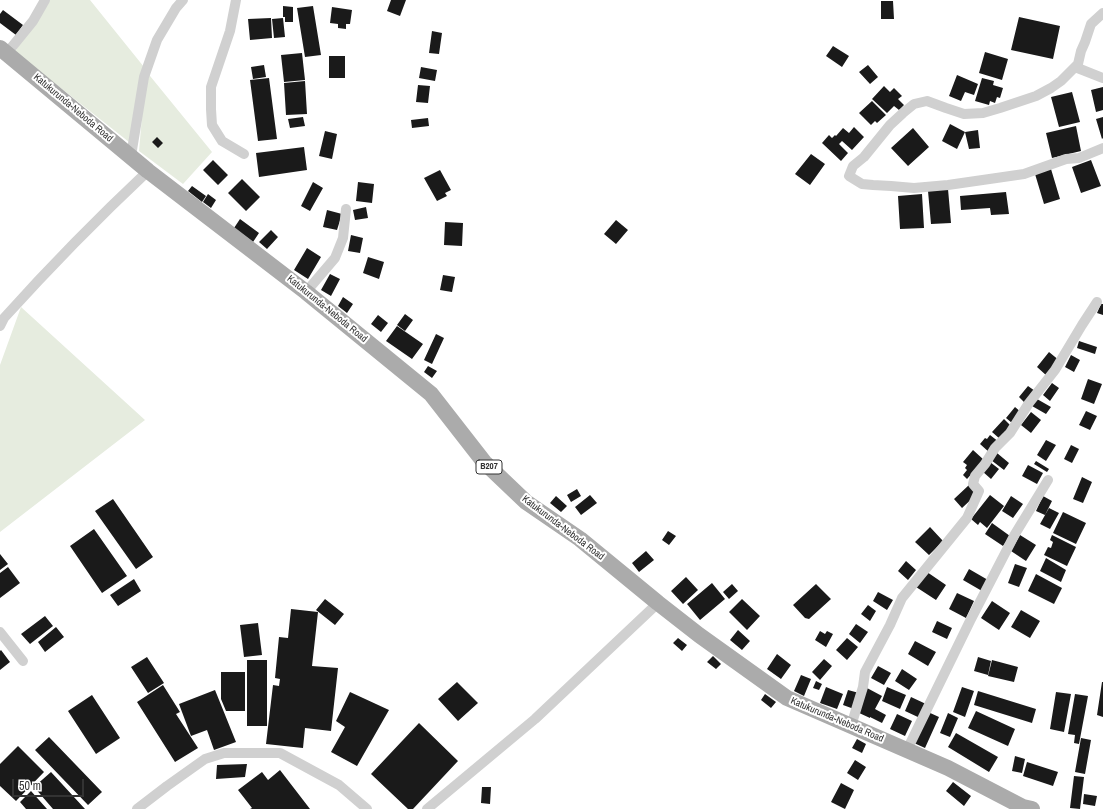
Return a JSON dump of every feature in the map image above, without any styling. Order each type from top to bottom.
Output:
[{"type":"main road","name":"Katukurunda-Neboda Road","points":[[3,50],[148,171],[306,292],[431,394],[484,462],[526,502],[580,539],[699,635],[787,698],[948,768],[1026,808]]},
{"type":"street","points":[[3,50],[33,21],[45,0]]},
{"type":"street","points":[[131,156],[144,77],[157,40],[176,8],[183,0]]},
{"type":"street","points":[[236,0],[230,31],[211,87],[211,109],[212,125],[222,141],[244,154]]},
{"type":"street","points":[[1103,13],[1091,24],[1085,42],[1080,51],[1078,64],[1061,81],[1036,96],[983,113],[964,114],[927,100],[914,104],[890,126],[864,157],[853,166],[849,176],[862,184],[873,185],[914,188],[955,184],[1024,174],[1066,159],[1079,158],[1103,148]]},
{"type":"street","points":[[1075,67],[1103,78]]},
{"type":"street","points":[[0,326],[4,318],[42,275],[148,171]]},
{"type":"street","points":[[306,292],[335,258],[343,238],[346,209]]},
{"type":"street","points":[[851,726],[863,687],[865,672],[890,626],[902,598],[967,518],[980,491],[973,484],[975,476],[995,448],[1010,433],[1029,403],[1055,370],[1082,324],[1097,302]]},
{"type":"street","points":[[907,750],[973,614],[1016,534],[1048,480]]},
{"type":"street","points":[[426,809],[535,719],[658,603]]},
{"type":"street","points":[[0,632],[23,661]]},
{"type":"street","points":[[137,809],[205,758],[224,753],[280,753],[339,785],[367,809]]},
{"type":"shaded area","points":[[43,0],[90,0],[144,67],[129,142],[15,52]]},
{"type":"shaded area","points":[[146,71],[212,152],[183,184],[139,151]]},
{"type":"shaded area","points":[[21,307],[145,420],[0,532],[0,365]]},
{"type":"building","points":[[391,0],[406,0],[400,16],[387,11]]},
{"type":"building","points":[[881,1],[893,1],[894,19],[881,19]]},
{"type":"building","points":[[283,6],[293,7],[293,22],[285,22],[285,17],[283,17]]},
{"type":"building","points":[[313,6],[321,55],[305,57],[297,8]]},
{"type":"building","points":[[332,7],[352,10],[350,24],[346,24],[346,29],[338,28],[338,24],[330,23]]},
{"type":"building","points":[[3,10],[23,25],[16,35],[0,23],[0,14]]},
{"type":"building","points":[[1019,17],[1060,26],[1053,59],[1011,50]]},
{"type":"building","points":[[271,18],[272,38],[250,40],[248,19]]},
{"type":"building","points":[[283,18],[285,37],[274,38],[272,19]]},
{"type":"building","points":[[432,31],[442,33],[439,54],[429,53]]},
{"type":"building","points":[[833,46],[849,56],[842,67],[826,56]]},
{"type":"building","points":[[985,52],[1008,59],[1002,80],[979,73]]},
{"type":"building","points":[[302,53],[305,80],[284,82],[281,55]]},
{"type":"building","points":[[329,56],[345,56],[345,78],[329,78]]},
{"type":"building","points":[[264,65],[266,77],[253,79],[251,67]]},
{"type":"building","points":[[868,65],[878,77],[870,84],[859,72]]},
{"type":"building","points":[[421,67],[437,70],[435,81],[419,78]]},
{"type":"building","points":[[957,75],[978,84],[974,95],[965,92],[961,101],[949,96]]},
{"type":"building","points":[[269,78],[277,139],[258,141],[250,80]]},
{"type":"building","points":[[982,78],[994,81],[993,85],[1003,88],[1000,98],[997,97],[995,103],[990,101],[989,105],[975,101]]},
{"type":"building","points":[[305,81],[307,114],[286,115],[284,83]]},
{"type":"building","points":[[418,85],[430,86],[428,103],[416,102]]},
{"type":"building","points":[[884,86],[890,92],[894,88],[902,96],[898,99],[904,105],[899,110],[894,106],[887,113],[872,99]]},
{"type":"building","points":[[1103,87],[1103,110],[1096,112],[1091,90]]},
{"type":"building","points":[[1072,92],[1080,122],[1059,127],[1051,97]]},
{"type":"building","points":[[872,101],[886,115],[877,123],[875,121],[871,125],[859,113]]},
{"type":"building","points":[[303,117],[305,126],[290,128],[288,119]]},
{"type":"building","points":[[1103,117],[1103,138],[1102,139],[1096,119]]},
{"type":"building","points":[[428,118],[429,126],[412,128],[411,120]]},
{"type":"building","points":[[950,124],[965,132],[957,149],[942,141]]},
{"type":"building","points":[[1076,126],[1081,151],[1052,158],[1046,133]]},
{"type":"building","points":[[854,127],[864,137],[852,150],[842,141],[839,144],[848,153],[841,161],[822,143],[829,135],[832,138],[835,135],[836,136],[843,128],[849,133]]},
{"type":"building","points":[[913,128],[929,147],[908,166],[891,148]]},
{"type":"building","points":[[978,130],[980,148],[969,149],[965,132]]},
{"type":"building","points":[[325,131],[337,134],[332,159],[319,156]]},
{"type":"building","points":[[157,137],[163,143],[158,148],[152,142]]},
{"type":"building","points":[[304,147],[307,170],[259,177],[256,153]]},
{"type":"building","points":[[811,154],[825,164],[810,185],[795,174]]},
{"type":"building","points":[[213,160],[228,175],[218,185],[203,170]]},
{"type":"building","points":[[1091,160],[1101,186],[1081,193],[1072,167]]},
{"type":"building","points":[[1051,169],[1060,199],[1044,204],[1035,174]]},
{"type":"building","points":[[440,170],[451,190],[445,193],[447,196],[437,201],[424,178]]},
{"type":"building","points":[[242,179],[260,197],[246,211],[228,193]]},
{"type":"building","points":[[313,182],[323,188],[310,211],[301,206]]},
{"type":"building","points":[[358,182],[374,184],[372,203],[356,201]]},
{"type":"building","points":[[192,186],[206,196],[202,202],[188,191]]},
{"type":"building","points":[[948,189],[951,223],[931,224],[928,191]]},
{"type":"building","points":[[1006,192],[1009,214],[991,215],[990,208],[961,210],[960,196]]},
{"type":"building","points":[[208,194],[216,200],[211,208],[203,202]]},
{"type":"building","points":[[922,194],[924,228],[900,229],[898,196]]},
{"type":"building","points":[[366,207],[368,218],[355,220],[353,210]]},
{"type":"building","points":[[327,210],[342,214],[337,230],[323,227]]},
{"type":"building","points":[[240,219],[259,233],[253,242],[234,228]]},
{"type":"building","points":[[616,220],[628,230],[616,244],[604,234]]},
{"type":"building","points":[[445,222],[463,223],[462,246],[444,245]]},
{"type":"building","points":[[271,230],[278,237],[267,249],[259,242]]},
{"type":"building","points":[[351,235],[363,238],[360,253],[348,251]]},
{"type":"building","points":[[307,248],[321,257],[308,279],[294,270]]},
{"type":"building","points":[[368,257],[384,262],[379,279],[363,273]]},
{"type":"building","points":[[330,274],[340,279],[331,296],[321,290]]},
{"type":"building","points":[[443,275],[455,277],[452,292],[440,290]]},
{"type":"building","points":[[343,297],[353,304],[347,313],[338,306]]},
{"type":"building","points":[[1101,304],[1103,304],[1103,315],[1097,313]]},
{"type":"building","points":[[405,314],[413,320],[405,331],[397,325]]},
{"type":"building","points":[[378,315],[388,323],[381,332],[371,324]]},
{"type":"building","points":[[397,326],[423,344],[412,359],[386,341]]},
{"type":"building","points":[[436,334],[444,338],[432,364],[424,360]]},
{"type":"building","points":[[1079,341],[1097,347],[1095,354],[1077,348]]},
{"type":"building","points":[[1049,352],[1060,361],[1047,376],[1037,367]]},
{"type":"building","points":[[1071,355],[1080,360],[1074,372],[1065,367]]},
{"type":"building","points":[[428,366],[437,371],[432,378],[424,372]]},
{"type":"building","points":[[1088,379],[1102,384],[1094,404],[1081,399]]},
{"type":"building","points":[[1052,383],[1059,388],[1050,401],[1043,395]]},
{"type":"building","points":[[1028,386],[1035,391],[1025,403],[1019,397]]},
{"type":"building","points":[[1037,399],[1051,407],[1046,414],[1032,406]]},
{"type":"building","points":[[1015,407],[1022,413],[1012,423],[1006,418]]},
{"type":"building","points":[[1086,411],[1097,416],[1090,430],[1079,425]]},
{"type":"building","points":[[1031,412],[1041,420],[1031,433],[1021,425]]},
{"type":"building","points":[[1004,419],[1012,427],[1000,439],[992,432]]},
{"type":"building","points":[[990,435],[999,442],[990,453],[980,444]]},
{"type":"building","points":[[1046,440],[1056,445],[1046,461],[1037,455]]},
{"type":"building","points":[[1071,445],[1079,449],[1072,463],[1064,459]]},
{"type":"building","points":[[973,450],[984,460],[967,479],[963,475],[967,470],[965,468],[967,465],[963,462]]},
{"type":"building","points":[[997,453],[1009,463],[1004,470],[991,460]]},
{"type":"building","points":[[1036,461],[1049,469],[1047,472],[1034,464]]},
{"type":"building","points":[[990,462],[999,469],[991,479],[982,471]]},
{"type":"building","points":[[1028,465],[1043,473],[1037,484],[1022,476]]},
{"type":"building","points":[[1082,477],[1092,482],[1083,503],[1073,499]]},
{"type":"building","points":[[969,485],[977,494],[962,508],[954,499]]},
{"type":"building","points":[[577,489],[581,496],[571,502],[567,495]]},
{"type":"building","points":[[590,495],[597,503],[581,515],[575,507]]},
{"type":"building","points":[[990,495],[1004,506],[987,528],[980,522],[978,525],[971,519]]},
{"type":"building","points":[[556,496],[567,506],[561,512],[550,503]]},
{"type":"building","points":[[1011,496],[1023,504],[1013,518],[1002,511]]},
{"type":"building","points":[[1043,496],[1052,501],[1045,515],[1036,511]]},
{"type":"building","points":[[113,499],[153,557],[136,569],[95,511]]},
{"type":"building","points":[[1049,508],[1059,513],[1050,529],[1040,524]]},
{"type":"building","points":[[1063,512],[1086,523],[1076,544],[1053,533]]},
{"type":"building","points":[[992,523],[1010,536],[1003,546],[985,534]]},
{"type":"building","points":[[930,527],[943,541],[929,555],[915,542]]},
{"type":"building","points":[[94,529],[127,576],[102,593],[70,546]]},
{"type":"building","points":[[668,531],[676,536],[669,545],[662,540]]},
{"type":"building","points":[[1020,535],[1036,545],[1026,561],[1011,551]]},
{"type":"building","points":[[1052,535],[1076,547],[1067,566],[1044,555],[1048,547],[1051,548],[1053,542],[1050,540]]},
{"type":"building","points":[[646,551],[654,560],[639,572],[632,563]]},
{"type":"building","points":[[0,554],[8,564],[0,570]]},
{"type":"building","points":[[1046,558],[1066,570],[1061,582],[1040,571]]},
{"type":"building","points":[[906,561],[916,570],[908,580],[898,571]]},
{"type":"building","points":[[1015,564],[1027,568],[1019,587],[1008,583]]},
{"type":"building","points":[[8,567],[20,583],[0,598],[0,573]]},
{"type":"building","points":[[969,569],[988,580],[982,591],[963,580]]},
{"type":"building","points":[[927,572],[946,585],[936,600],[916,587]]},
{"type":"building","points":[[1036,574],[1062,588],[1054,604],[1028,591]]},
{"type":"building","points":[[686,577],[698,590],[683,604],[671,591]]},
{"type":"building","points":[[134,579],[141,591],[118,606],[110,595]]},
{"type":"building","points":[[712,583],[725,599],[700,620],[687,604]]},
{"type":"building","points":[[732,584],[738,591],[729,599],[723,592]]},
{"type":"building","points":[[816,584],[831,599],[809,619],[805,618],[793,605]]},
{"type":"building","points":[[878,592],[893,600],[887,610],[873,601]]},
{"type":"building","points":[[957,593],[974,601],[966,618],[949,609]]},
{"type":"building","points":[[325,599],[344,614],[335,625],[316,610]]},
{"type":"building","points":[[742,599],[760,616],[747,630],[729,612]]},
{"type":"building","points":[[992,601],[1010,613],[999,630],[981,618]]},
{"type":"building","points":[[868,605],[876,611],[870,621],[861,614]]},
{"type":"building","points":[[291,609],[318,612],[312,666],[338,668],[331,731],[305,728],[303,748],[266,744],[273,685],[279,686],[280,679],[275,678],[279,637],[288,638]]},
{"type":"building","points":[[1021,610],[1040,621],[1030,638],[1011,627]]},
{"type":"building","points":[[45,616],[53,626],[30,644],[21,634]]},
{"type":"building","points":[[937,621],[952,628],[947,639],[932,632]]},
{"type":"building","points":[[258,623],[262,655],[244,657],[240,625]]},
{"type":"building","points":[[856,624],[868,632],[860,643],[849,634]]},
{"type":"building","points":[[56,627],[64,637],[45,652],[38,642]]},
{"type":"building","points":[[738,630],[750,641],[742,650],[730,640]]},
{"type":"building","points":[[820,631],[825,634],[827,631],[833,634],[826,647],[815,640]]},
{"type":"building","points":[[678,638],[687,645],[682,651],[673,643]]},
{"type":"building","points":[[847,638],[858,647],[847,660],[836,650]]},
{"type":"building","points":[[915,641],[936,652],[928,666],[908,654]]},
{"type":"building","points":[[1,650],[10,662],[0,670],[0,651]]},
{"type":"building","points":[[777,654],[791,665],[781,679],[767,669]]},
{"type":"building","points":[[713,656],[721,664],[716,669],[707,662]]},
{"type":"building","points":[[147,657],[164,683],[148,693],[131,667]]},
{"type":"building","points":[[978,657],[991,661],[988,675],[974,671]]},
{"type":"building","points":[[824,659],[832,666],[820,680],[812,672]]},
{"type":"building","points":[[247,660],[267,660],[267,726],[247,726]]},
{"type":"building","points":[[992,660],[1018,667],[1014,682],[988,676]]},
{"type":"building","points":[[878,666],[891,673],[884,685],[871,678]]},
{"type":"building","points":[[902,669],[917,679],[909,690],[895,681]]},
{"type":"building","points":[[221,672],[245,672],[245,711],[226,711],[221,699]]},
{"type":"building","points":[[801,675],[811,679],[804,696],[794,691]]},
{"type":"building","points":[[816,681],[822,684],[819,690],[813,688]]},
{"type":"building","points":[[457,682],[478,703],[458,721],[438,699]]},
{"type":"building","points":[[1103,682],[1103,717],[1097,715]]},
{"type":"building","points":[[163,685],[180,712],[176,714],[198,748],[175,762],[137,702]]},
{"type":"building","points":[[826,687],[843,694],[837,709],[820,703]]},
{"type":"building","points":[[887,687],[906,695],[900,709],[882,701]]},
{"type":"building","points":[[962,687],[974,691],[965,717],[953,712]]},
{"type":"building","points":[[867,688],[882,696],[875,709],[886,715],[882,723],[857,712]]},
{"type":"building","points":[[215,690],[236,742],[214,750],[207,730],[191,736],[179,704]]},
{"type":"building","points":[[848,690],[859,693],[854,709],[843,705]]},
{"type":"building","points":[[978,691],[1036,709],[1032,723],[974,705]]},
{"type":"building","points":[[350,692],[389,710],[357,766],[331,752],[345,727],[336,721]]},
{"type":"building","points":[[1056,692],[1071,694],[1064,732],[1050,729]]},
{"type":"building","points":[[765,694],[776,702],[771,708],[761,700]]},
{"type":"building","points":[[1075,694],[1088,696],[1079,744],[1074,743],[1075,735],[1068,734]]},
{"type":"building","points":[[92,695],[120,738],[96,754],[68,711]]},
{"type":"building","points":[[911,697],[926,704],[920,718],[905,711]]},
{"type":"building","points":[[976,711],[1015,729],[1008,746],[968,728]]},
{"type":"building","points":[[928,712],[939,717],[925,748],[914,743]]},
{"type":"building","points":[[948,713],[958,718],[950,737],[940,733]]},
{"type":"building","points":[[897,714],[912,721],[905,736],[890,729]]},
{"type":"building","points":[[419,723],[458,761],[413,809],[408,809],[371,774]]},
{"type":"building","points":[[956,733],[998,757],[989,772],[948,747]]},
{"type":"building","points":[[49,737],[102,792],[88,805],[35,750]]},
{"type":"building","points":[[1081,738],[1091,740],[1085,774],[1075,772]]},
{"type":"building","points":[[857,739],[866,744],[862,753],[852,748]]},
{"type":"building","points":[[18,746],[44,772],[16,801],[0,786],[0,764]]},
{"type":"building","points":[[1015,756],[1025,759],[1022,773],[1012,771]]},
{"type":"building","points":[[855,760],[866,767],[858,780],[847,773]]},
{"type":"building","points":[[1027,762],[1058,772],[1053,786],[1023,776]]},
{"type":"building","points":[[247,764],[245,777],[216,779],[217,765]]},
{"type":"building","points":[[280,770],[310,809],[250,809],[252,808],[238,790],[262,772],[268,780]]},
{"type":"building","points":[[51,772],[85,809],[53,809],[34,787]]},
{"type":"building","points":[[1074,776],[1084,777],[1080,809],[1070,808]]},
{"type":"building","points":[[953,782],[971,796],[964,806],[946,791]]},
{"type":"building","points":[[841,783],[854,790],[845,809],[831,802]]},
{"type":"building","points":[[482,787],[491,787],[490,804],[481,803]]},
{"type":"building","points":[[31,791],[47,809],[26,809],[20,802]]},
{"type":"building","points":[[1084,794],[1097,796],[1095,806],[1083,804]]}]
